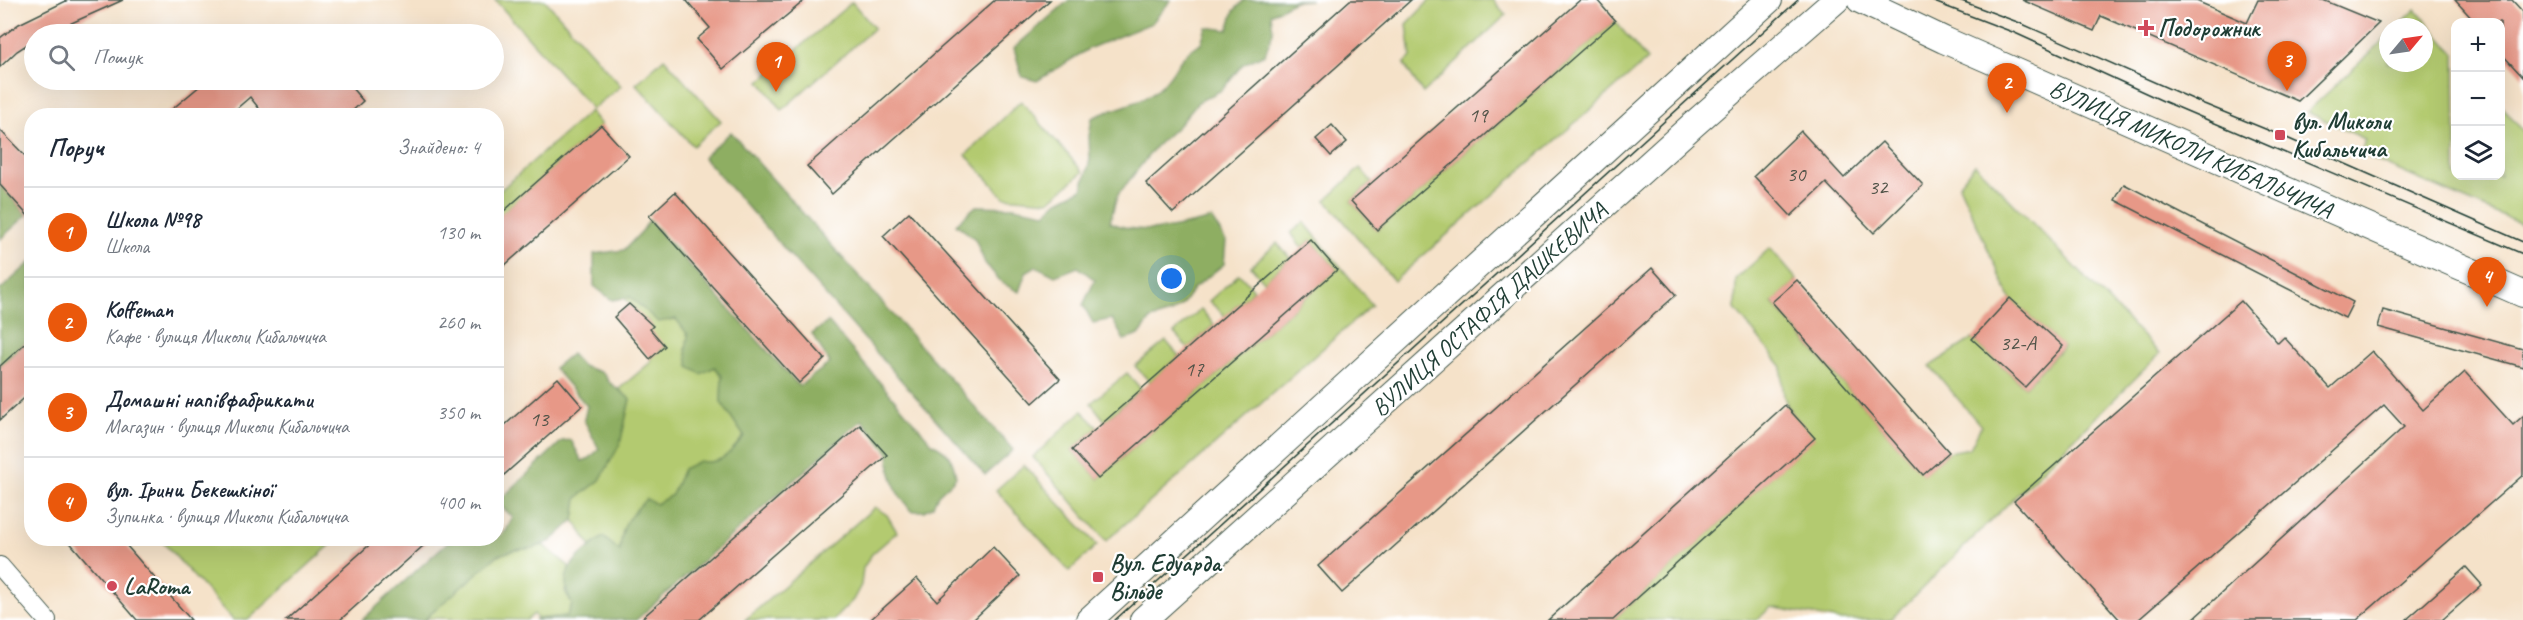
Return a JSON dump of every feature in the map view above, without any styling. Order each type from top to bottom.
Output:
[{"type":"street","name":"ВУЛИЦЯ ОСТАФІЯ ДАШКЕВИЧА","points":[[1089,620],[1769,0]]},
{"type":"street","name":"ВУЛИЦЯ ОСТАФІЯ ДАШКЕВИЧА","points":[[1143,620],[1694,124],[1836,0]]},
{"type":"street","name":"ВУЛИЦЯ МИКОЛИ КИБАЛЬЧИЧА","points":[[1860,0],[1944,40],[2523,294]]},
{"type":"street","points":[[0,566],[47,620]]},
{"type":"green space","points":[[495,0],[545,0],[621,86],[592,109]]},
{"type":"green space","points":[[1069,0],[1171,0],[1152,23],[1088,49],[1037,81],[1022,77],[1014,48]]},
{"type":"green space","points":[[1244,0],[1311,0],[1294,1],[1271,14],[1273,32],[1265,54],[1243,64],[1222,90],[1198,102],[1178,126],[1156,146],[1117,196],[1110,222],[1122,227],[1147,230],[1212,219],[1226,241],[1224,264],[1194,288],[1182,305],[1171,313],[1151,319],[1139,335],[1124,340],[1112,319],[1093,323],[1083,305],[1095,280],[1078,267],[1055,276],[1036,266],[1026,272],[1019,292],[1002,283],[985,263],[975,239],[956,224],[976,206],[1014,207],[1045,213],[1058,201],[1082,189],[1090,160],[1089,136],[1092,118],[1136,102],[1153,93],[1166,81],[1182,58],[1201,43],[1206,27],[1228,30],[1234,11]]},
{"type":"green space","points":[[1430,0],[1493,0],[1506,15],[1423,93],[1404,64],[1411,57],[1407,24]]},
{"type":"green space","points":[[852,2],[874,28],[782,110],[760,81]]},
{"type":"green space","points":[[2416,9],[2424,18],[2406,18]]},
{"type":"green space","points":[[1615,21],[1647,60],[1394,281],[1326,200],[1360,168],[1372,182],[1351,201],[1377,230]]},
{"type":"green space","points":[[2433,29],[2451,49],[2451,180],[2505,180],[2505,110],[2523,131],[2523,225],[2361,154],[2365,139],[2307,112],[2379,44],[2379,72],[2433,72]]},
{"type":"green space","points":[[664,58],[721,121],[693,146],[636,84]]},
{"type":"green space","points":[[1021,101],[1083,172],[1049,201],[1004,197],[966,155]]},
{"type":"green space","points":[[590,111],[601,125],[504,212],[504,187]]},
{"type":"green space","points":[[731,132],[1013,450],[985,475],[703,157]]},
{"type":"green space","points":[[1975,164],[2160,354],[1890,620],[1839,620],[1771,607],[1757,620],[1613,620],[1814,438],[1788,407],[1783,391],[1782,367],[1735,309],[1736,279],[1770,248],[1797,280],[1772,303],[1923,474],[1949,452],[1970,448],[1981,426],[1930,366],[1972,339],[2025,387],[2063,347],[2010,298],[1959,185]]},
{"type":"green space","points":[[0,185],[24,212],[24,218],[0,239]]},
{"type":"green space","points":[[649,220],[799,386],[830,363],[812,334],[828,322],[932,443],[949,456],[956,477],[937,496],[933,506],[924,511],[911,511],[897,492],[890,470],[889,453],[862,420],[636,620],[535,620],[567,616],[572,604],[566,582],[572,565],[578,558],[603,537],[620,551],[622,534],[627,522],[646,499],[656,504],[672,495],[683,469],[699,461],[719,460],[730,452],[744,436],[721,402],[722,376],[715,367],[701,374],[689,367],[686,350],[688,335],[676,319],[658,322],[630,297],[612,300],[594,286],[594,254],[624,250]]},
{"type":"green space","points":[[1304,222],[1372,305],[1106,541],[1033,457],[1082,411],[1098,427],[1072,450],[1098,479],[1337,270],[1311,240],[1302,248],[1291,233]]},
{"type":"green space","points":[[1277,243],[1290,258],[1264,282],[1251,266]]},
{"type":"green space","points":[[24,268],[24,344],[0,366],[0,290]]},
{"type":"green space","points":[[1239,274],[1254,290],[1225,316],[1209,301]]},
{"type":"green space","points":[[630,297],[664,312],[685,328],[688,336],[686,350],[715,367],[722,376],[721,402],[744,436],[727,458],[683,469],[672,495],[656,504],[620,552],[603,537],[591,547],[574,520],[577,498],[600,480],[620,443],[630,399],[619,389],[652,361],[650,359],[665,346],[645,333],[652,326],[646,319],[641,323],[633,314],[636,310],[624,298]]},
{"type":"green space","points":[[1201,309],[1214,325],[1188,348],[1174,333]]},
{"type":"green space","points":[[1166,341],[1179,356],[1150,382],[1135,366]]},
{"type":"green space","points":[[571,354],[582,366],[603,373],[609,382],[630,399],[620,444],[600,480],[577,498],[574,520],[551,541],[534,548],[498,555],[426,618],[427,620],[362,620],[443,546],[504,546],[504,532],[513,517],[504,509],[504,496],[562,441],[571,440],[582,461],[590,458],[599,449],[584,420],[587,406],[554,368]]},
{"type":"green space","points":[[1127,373],[1141,389],[1105,421],[1091,403]]},
{"type":"green space","points":[[1024,465],[1097,545],[1069,571],[996,490]]},
{"type":"green space","points":[[875,507],[887,515],[897,532],[872,554],[863,568],[861,585],[853,600],[833,620],[745,620]]},
{"type":"green space","points":[[543,545],[569,566],[565,591],[572,604],[567,616],[537,619],[534,614],[527,620],[426,618],[470,577],[497,556],[508,551]]},
{"type":"green space","points":[[166,546],[329,546],[248,620],[233,620]]},
{"type":"building","points":[[68,0],[123,0],[69,24],[24,24],[24,46],[0,67],[0,38],[19,24]]},
{"type":"building","points":[[686,0],[805,0],[723,69],[697,39],[710,28]]},
{"type":"building","points":[[995,0],[1050,0],[832,194],[807,166]]},
{"type":"building","points":[[1350,0],[1411,0],[1173,213],[1146,183]]},
{"type":"building","points":[[1580,0],[1597,0],[1615,21],[1377,230],[1351,201]]},
{"type":"building","points":[[2022,0],[2194,0],[2247,23],[2258,0],[2323,0],[2379,23],[2298,101],[2101,16],[2094,31]]},
{"type":"building","points":[[2455,0],[2512,0],[2523,12],[2523,77],[2505,57],[2505,18],[2471,18]]},
{"type":"building","points":[[195,90],[354,90],[363,101],[356,108],[259,108],[250,97],[237,108],[174,108]]},
{"type":"building","points":[[601,125],[629,156],[504,266],[504,211]]},
{"type":"building","points":[[1332,125],[1347,142],[1331,156],[1316,139]]},
{"type":"building","points":[[0,130],[24,155],[24,211],[0,185]]},
{"type":"building","points":[[1801,131],[1844,178],[1882,142],[1923,185],[1874,233],[1826,183],[1791,216],[1754,176]]},
{"type":"building","points":[[2124,184],[2353,302],[2345,318],[2115,200]]},
{"type":"building","points":[[675,192],[825,359],[799,383],[649,216]]},
{"type":"building","points":[[909,212],[1060,379],[1033,403],[883,236]]},
{"type":"building","points":[[1311,240],[1337,270],[1098,479],[1072,450]]},
{"type":"building","points":[[1652,268],[1676,295],[1342,593],[1318,566]]},
{"type":"building","points":[[1797,280],[1949,452],[1923,475],[1772,302]]},
{"type":"building","points":[[2010,298],[2063,346],[2025,387],[1972,339]]},
{"type":"building","points":[[2241,301],[2278,343],[2284,337],[2330,388],[2372,351],[2423,410],[2465,372],[2513,425],[2523,416],[2523,475],[2357,620],[2192,620],[2404,427],[2384,405],[2138,620],[2120,620],[2014,501]]},
{"type":"building","points":[[629,304],[653,326],[650,329],[665,346],[650,359],[614,317]]},
{"type":"building","points":[[2383,310],[2523,349],[2523,367],[2378,327]]},
{"type":"building","points":[[24,344],[24,398],[0,420],[0,366]]},
{"type":"building","points":[[558,378],[582,406],[504,475],[504,426]]},
{"type":"building","points":[[1785,405],[1815,438],[1613,620],[1548,620]]},
{"type":"building","points":[[860,425],[887,455],[699,620],[640,620]]},
{"type":"building","points":[[73,546],[127,546],[191,620],[137,620]]},
{"type":"building","points":[[368,546],[423,546],[340,620],[286,620]]},
{"type":"building","points":[[993,547],[1020,576],[973,620],[870,620],[917,578],[937,601]]},
{"type":"building","points":[[2466,567],[2482,585],[2442,620],[2406,620]]},
{"type":"tram line","points":[[1115,620],[1798,0]]},
{"type":"tram line","points":[[1929,0],[2015,33],[2163,101],[2523,254]]},
{"type":"tram line","points":[[1959,0],[2020,23],[2523,242]]},
{"type":"place","name":"Подорожник","points":[[2146,28]]},
{"type":"place","name":"Домашні напівфабрикати","points":[[2287,91]]},
{"type":"place","name":"Школа №98","points":[[776,92]]},
{"type":"place","name":"Koffeman","points":[[2007,113]]},
{"type":"place","name":"вул. Миколи Кибальчича","points":[[2280,135]]},
{"type":"place","name":"вул. Ірини Бекешкіної","points":[[2487,307]]},
{"type":"place","name":"Вул. Едуарда Вільде","points":[[1098,577]]},
{"type":"place","name":"LaRoma","points":[[112,586]]}]
